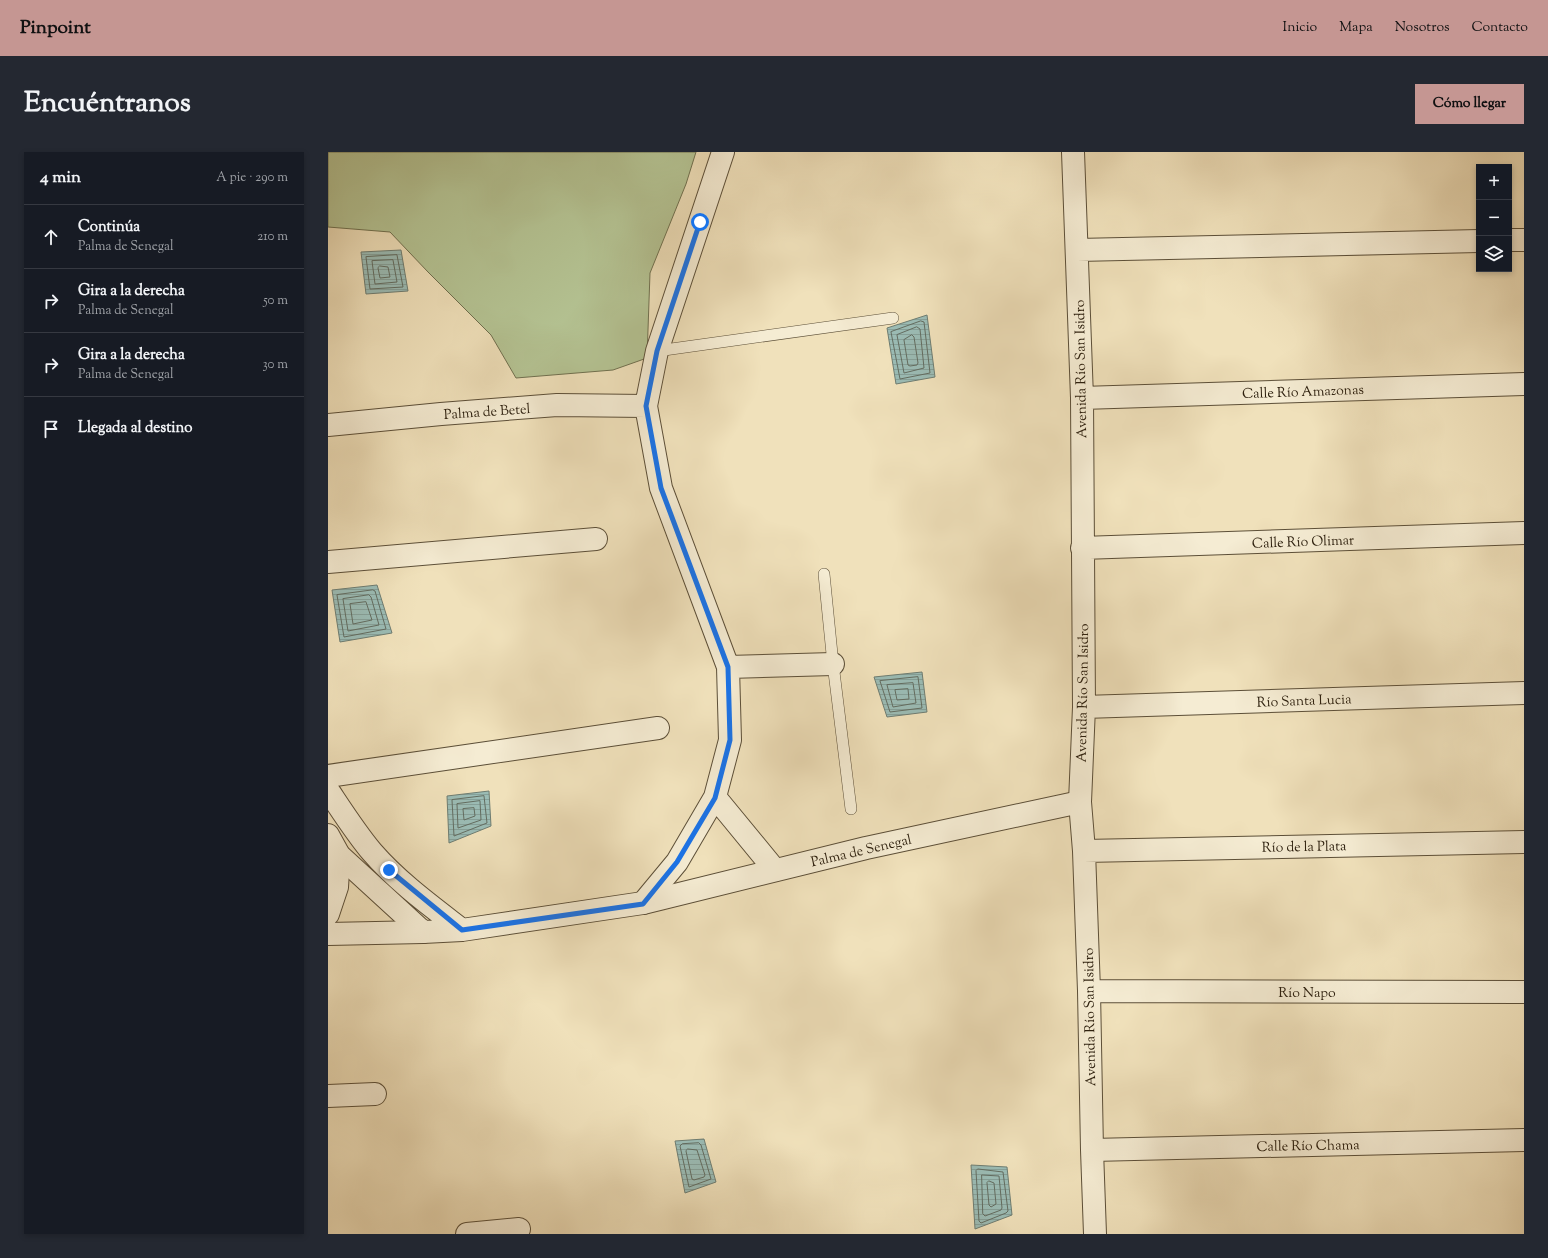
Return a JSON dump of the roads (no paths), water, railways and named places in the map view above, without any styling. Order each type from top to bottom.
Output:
[{"type":"street","points":[[643,904],[677,862],[715,798],[730,740],[728,667],[661,488],[646,406],[657,351],[723,152]]},
{"type":"street","name":"Avenida Río San Isidro","points":[[1073,152],[1082,398],[1084,707],[1080,802],[1084,851],[1089,991],[1095,1234]]},
{"type":"street","points":[[1512,240],[1524,240]]},
{"type":"street","points":[[1077,250],[1476,241]]},
{"type":"street","name":"Calle Río Amazonas","points":[[1082,398],[1524,384]]},
{"type":"street","name":"Palma de Betel","points":[[328,425],[557,405],[646,406]]},
{"type":"street","name":"Calle Río Olimar","points":[[1082,548],[1524,533]]},
{"type":"street","points":[[328,562],[596,539]]},
{"type":"street","points":[[728,667],[833,664]]},
{"type":"street","name":"Río Santa Lucia","points":[[1084,707],[1524,693]]},
{"type":"street","points":[[328,776],[658,728]]},
{"type":"street","points":[[328,790],[372,852],[389,870],[462,930]]},
{"type":"street","points":[[715,798],[775,870]]},
{"type":"street","name":"Palma de Senegal","points":[[328,934],[462,930],[643,904],[866,848],[1080,802]]},
{"type":"street","points":[[328,835],[340,855],[423,932]]},
{"type":"street","name":"Río de la Plata","points":[[1084,851],[1524,842]]},
{"type":"street","points":[[328,914],[338,887],[340,855]]},
{"type":"street","name":"Río Napo","points":[[1089,991],[1524,992]]},
{"type":"street","points":[[328,1096],[375,1094]]},
{"type":"street","name":"Calle Río Chama","points":[[1092,1150],[1524,1140]]},
{"type":"street","points":[[467,1234],[519,1229]]},
{"type":"lane","points":[[657,351],[893,318]]},
{"type":"lane","points":[[824,574],[833,664],[851,809]]},
{"type":"water","points":[[401,250],[408,291],[366,294],[361,252]]},
{"type":"water","points":[[927,315],[935,377],[896,384],[887,328]]},
{"type":"water","points":[[377,585],[392,633],[340,642],[332,590]]},
{"type":"water","points":[[922,672],[927,712],[887,717],[874,677]]},
{"type":"water","points":[[489,791],[491,826],[449,843],[447,796]]},
{"type":"water","points":[[704,1139],[716,1182],[685,1193],[675,1141]]},
{"type":"water","points":[[971,1165],[1007,1167],[1012,1215],[975,1229]]}]
